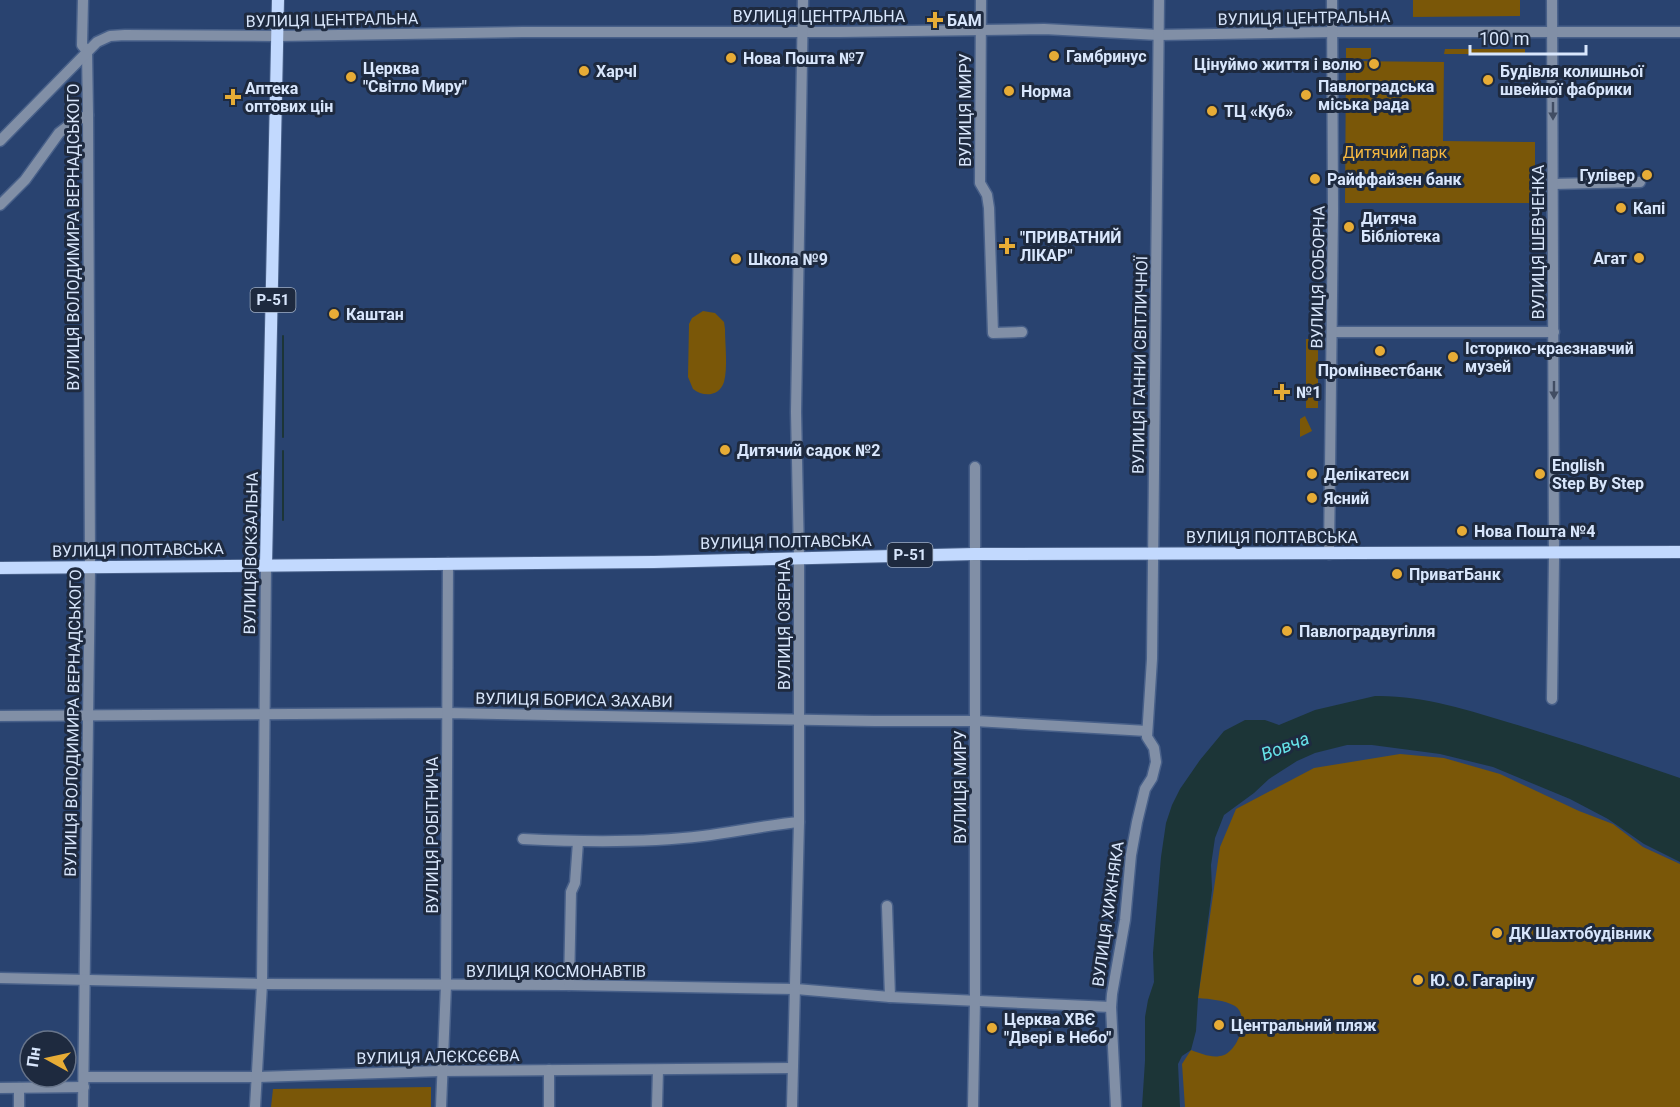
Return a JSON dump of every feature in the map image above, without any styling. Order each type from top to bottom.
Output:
[{"type":"main road","name":"ВУЛИЦЯ ВОКЗАЛЬНА","points":[[266,564],[278,0]]},
{"type":"main road","name":"ВУЛИЦЯ ПОЛТАВСЬКА","points":[[0,568],[654,562],[975,554],[1680,552]]},
{"type":"street","name":"ВУЛИЦЯ ВОЛОДИМИРА ВЕРНАДСЬКОГО","points":[[83,0],[82,45],[87,51],[88,115],[90,567],[84,1107]]},
{"type":"street","name":"ВУЛИЦЯ ОЗЕРНА","points":[[792,1107],[799,822],[799,557],[796,412],[803,0]]},
{"type":"street","name":"ВУЛИЦЯ МИРУ","points":[[981,0],[980,183],[987,195],[989,208],[993,333],[1022,332]]},
{"type":"street","name":"ВУЛИЦЯ ГАННИ СВІТЛИЧНОЇ","points":[[1147,731],[1152,659],[1159,0]]},
{"type":"street","name":"ВУЛИЦЯ СОБОРНА","points":[[1329,554],[1332,0]]},
{"type":"street","name":"ВУЛИЦЯ ШЕВЧЕНКА","points":[[1552,0],[1554,332],[1552,699]]},
{"type":"street","points":[[0,141],[87,51],[103,38],[82,23]]},
{"type":"street","name":"ВУЛИЦЯ ЦЕНТРАЛЬНА","points":[[103,38],[125,35],[277,36],[1044,29],[1159,34],[1680,32]]},
{"type":"street","points":[[0,205],[25,180],[59,133],[88,115]]},
{"type":"street","points":[[1553,184],[1640,182]]},
{"type":"street","points":[[1332,332],[1554,332]]},
{"type":"street","name":"ВУЛИЦЯ МИРУ","points":[[973,1107],[975,467]]},
{"type":"street","name":"ВУЛИЦЯ РОБІТНИЧА","points":[[441,1107],[446,985],[448,563]]},
{"type":"street","name":"ВУЛИЦЯ ВОКЗАЛЬНА","points":[[255,1107],[262,984],[266,564]]},
{"type":"street","name":"ВУЛИЦЯ БОРИСА ЗАХАВИ","points":[[0,716],[448,713],[975,722],[1147,731]]},
{"type":"street","name":"ВУЛИЦЯ ХИЖНЯКА","points":[[1116,1107],[1111,1007],[1137,822],[1145,789],[1152,778],[1156,762],[1154,748],[1147,737],[1147,731]]},
{"type":"street","points":[[523,839],[578,842],[673,839],[705,836],[762,825],[799,822]]},
{"type":"street","points":[[569,985],[572,892],[575,883],[578,842]]},
{"type":"street","points":[[888,906],[890,997]]},
{"type":"street","name":"ВУЛИЦЯ КОСМОНАВТІВ","points":[[0,978],[262,984],[569,985],[796,989],[890,997],[1111,1007]]},
{"type":"street","name":"ВУЛИЦЯ АЛЄКСЄЄВА","points":[[78,1083],[441,1071],[792,1068]]},
{"type":"street","points":[[549,1070],[549,1107]]},
{"type":"street","points":[[657,1107],[658,1070]]},
{"type":"street","name":"ВУЛИЦЯ АЛЄКСЄЄВА","points":[[0,1088],[18,1088]]},
{"type":"street","points":[[19,1089],[19,1107]]},
{"type":"green space","points":[[1413,0],[1520,0],[1520,16],[1413,17]]},
{"type":"green space","points":[[1346,48],[1371,48],[1371,59],[1346,59]]},
{"type":"green space","points":[[1445,49],[1525,49],[1525,54],[1444,54]]},
{"type":"green space","name":"Дитячий парк","points":[[1346,61],[1444,62],[1443,141],[1535,142],[1535,203],[1345,203]]},
{"type":"green space","points":[[703,311],[715,313],[724,322],[725,329],[724,382],[718,391],[710,394],[693,389],[688,377],[689,324],[692,318]]},
{"type":"green space","points":[[1306,339],[1318,339],[1318,408],[1306,408]]},
{"type":"green space","points":[[1305,416],[1312,431],[1300,437],[1300,419]]},
{"type":"green space","points":[[1400,754],[1444,758],[1500,774],[1579,811],[1613,824],[1643,847],[1680,864],[1680,1107],[1185,1107],[1182,1064],[1191,1050],[1212,1056],[1224,1055],[1234,1046],[1241,1032],[1242,1017],[1235,1006],[1222,1001],[1198,998],[1220,847],[1236,809],[1314,768]]},
{"type":"green space","points":[[431,1087],[431,1107],[271,1107],[273,1089]]},
{"type":"water","name":"Вовча","points":[[1375,696],[1410,698],[1462,709],[1680,778],[1680,862],[1644,844],[1608,819],[1570,799],[1493,767],[1440,754],[1372,745],[1347,745],[1315,753],[1297,761],[1269,779],[1224,815],[1215,838],[1211,865],[1212,890],[1196,1031],[1191,1050],[1182,1056],[1178,1064],[1180,1107],[1142,1107],[1145,1017],[1154,982],[1153,953],[1161,857],[1166,823],[1180,789],[1224,731],[1245,720],[1265,720],[1279,725],[1315,710]]},
{"type":"waterway","points":[[283,336],[283,437]]},
{"type":"waterway","points":[[283,451],[283,520]]},
{"type":"place","name":"БАМ","points":[[935,20]]},
{"type":"place","name":"Гамбринус","points":[[1054,56]]},
{"type":"place","name":"Нова Пошта №7","points":[[731,58]]},
{"type":"place","name":"Цінуймо життя і волю","points":[[1374,64]]},
{"type":"place","name":"ХарчI","points":[[584,71]]},
{"type":"place","name":"Церква \"Світло Миру\"","points":[[351,77]]},
{"type":"place","name":"Будівля колишньої швейної фабрики","points":[[1488,80]]},
{"type":"place","name":"Норма","points":[[1009,91]]},
{"type":"place","name":"Павлоградська міська рада","points":[[1306,95]]},
{"type":"place","name":"Аптека оптових цін","points":[[233,97]]},
{"type":"place","name":"ТЦ «Куб»","points":[[1212,111]]},
{"type":"place","name":"Гулівер","points":[[1647,175]]},
{"type":"place","name":"Райффайзен банк","points":[[1315,179]]},
{"type":"place","name":"Капі","points":[[1621,208]]},
{"type":"place","name":"Дитяча Бiблiотека","points":[[1349,227]]},
{"type":"place","name":"\"ПРИВАТНИЙ ЛІКАР\"","points":[[1007,246]]},
{"type":"place","name":"Агат","points":[[1639,258]]},
{"type":"place","name":"Школа №9","points":[[736,259]]},
{"type":"place","name":"Каштан","points":[[334,314]]},
{"type":"place","name":"Промінвестбанк","points":[[1380,351]]},
{"type":"place","name":"Історико-краєзнавчий музей","points":[[1453,357]]},
{"type":"place","name":"№1","points":[[1282,392]]},
{"type":"place","name":"Дитячий садок №2","points":[[725,450]]},
{"type":"place","name":"Делiкатеси","points":[[1312,474]]},
{"type":"place","name":"English Step By Step","points":[[1540,474]]},
{"type":"place","name":"Ясний","points":[[1312,498]]},
{"type":"place","name":"Нова Пошта №4","points":[[1462,531]]},
{"type":"place","name":"ПриватБанк","points":[[1397,574]]},
{"type":"place","name":"Павлоградвугілля","points":[[1287,631]]},
{"type":"place","name":"ДК Шахтобудівник","points":[[1497,933]]},
{"type":"place","name":"Ю. О. Гагаріну","points":[[1418,980]]},
{"type":"place","name":"Центральний пляж","points":[[1219,1025]]},
{"type":"place","name":"Церква ХВЄ \"Двері в Небо\"","points":[[992,1028]]}]
